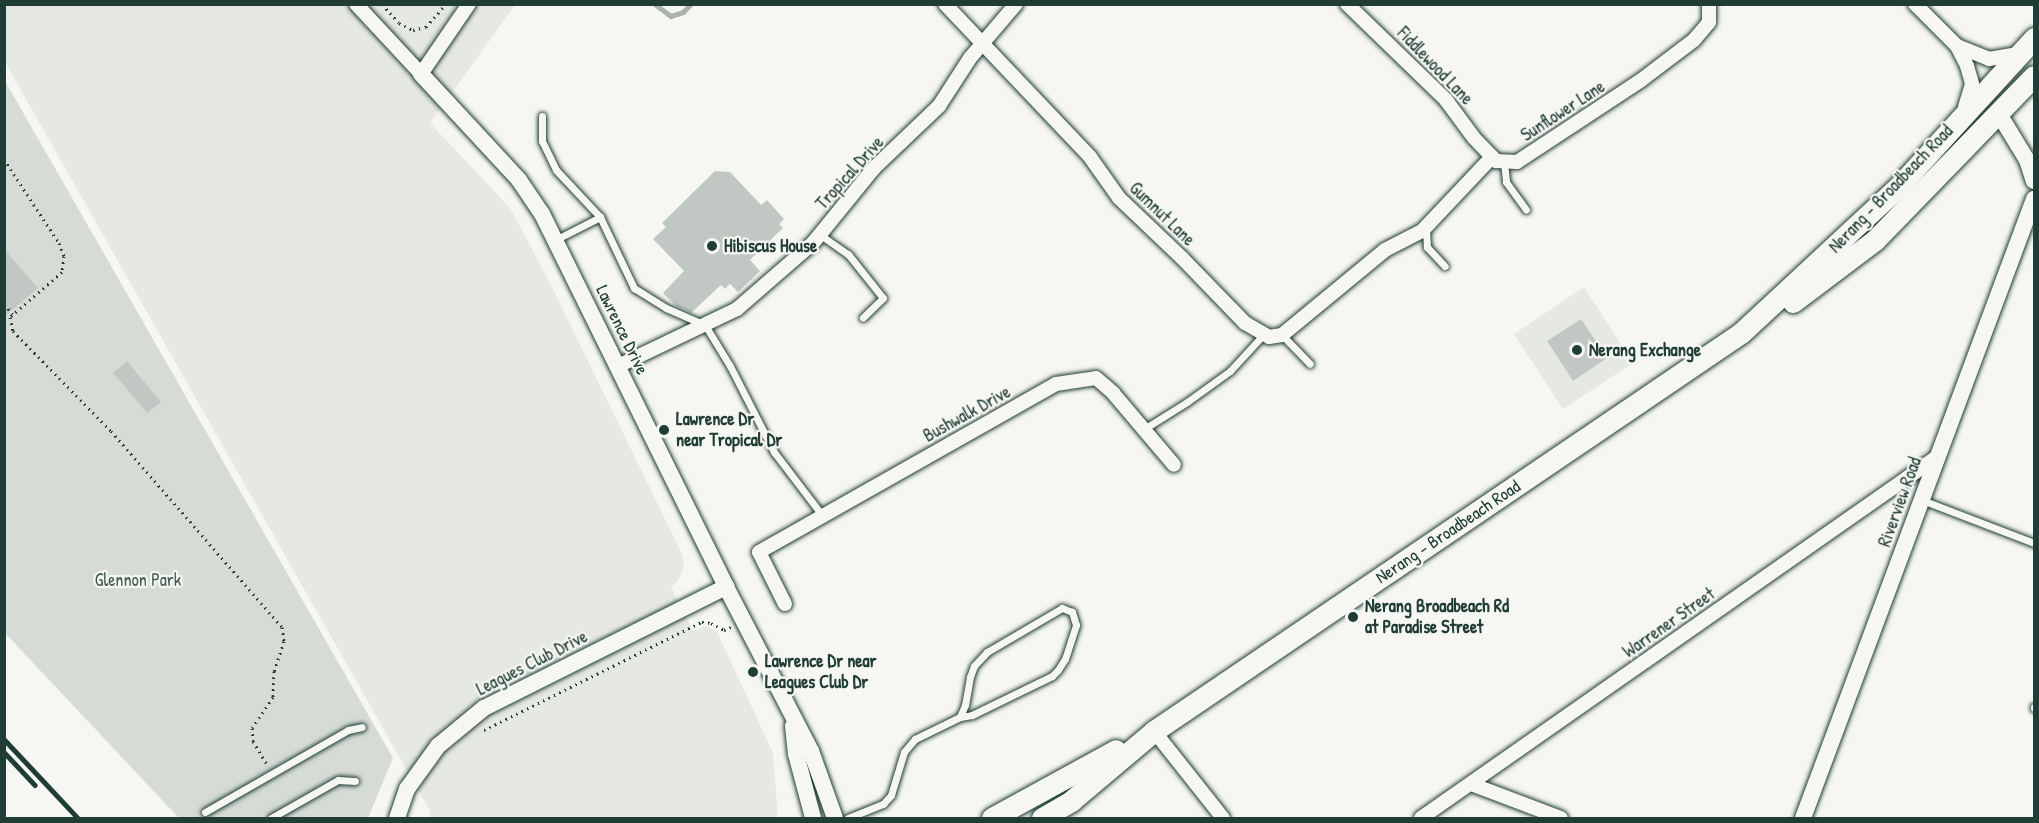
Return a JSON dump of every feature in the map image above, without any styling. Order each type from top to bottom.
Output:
[{"type":"main road","name":"Nerang - Broadbeach Road","points":[[1741,333],[1900,185],[2027,45]]},
{"type":"main road","name":"Nerang - Broadbeach Road","points":[[992,819],[1154,731],[1741,333],[1841,268],[1875,240],[2034,76]]},
{"type":"main road","points":[[1980,96],[1999,114]]},
{"type":"main road","name":"Nerang - Broadbeach Road","points":[[1042,819],[1071,801],[1154,731]]},
{"type":"street","name":"Lawrence Drive","points":[[356,4],[519,180],[536,204],[726,587],[811,751],[839,817]]},
{"type":"street","points":[[421,74],[469,4]]},
{"type":"street","name":"Gumnut Lane","points":[[945,4],[984,42],[1090,157],[1119,198],[1245,323],[1264,334]]},
{"type":"street","name":"Tropical Drive","points":[[618,366],[737,309],[819,234],[874,168],[939,106],[970,58],[1016,4]]},
{"type":"street","name":"Fiddlewood Lane","points":[[1347,4],[1456,110],[1474,138],[1498,159]]},
{"type":"street","name":"Sunflower Lane","points":[[1282,335],[1385,250],[1426,226],[1498,159],[1517,162],[1640,81],[1694,40],[1709,22],[1709,4]]},
{"type":"street","points":[[1915,4],[1956,46],[1970,74],[1972,84],[1962,115]]},
{"type":"street","points":[[1956,46],[1989,59],[2004,58],[2027,45]]},
{"type":"street","points":[[1999,114],[2034,177]]},
{"type":"street","name":"Riverview Road","points":[[1803,819],[2034,199]]},
{"type":"street","points":[[1264,334],[1269,337],[1282,335]]},
{"type":"street","name":"Bushwalk Drive","points":[[785,604],[759,552],[1056,384],[1096,378],[1113,393],[1174,465]]},
{"type":"street","name":"Warrener Street","points":[[1421,819],[1937,457]]},
{"type":"street","name":"Leagues Club Drive","points":[[397,819],[407,789],[438,746],[484,708],[726,587]]},
{"type":"street","name":"Lawrence Drive","points":[[792,716],[796,754],[813,819]]},
{"type":"street","points":[[1154,731],[1223,819]]},
{"type":"street","points":[[1471,783],[1561,819]]},
{"type":"lane","points":[[542,116],[542,141],[556,170],[600,217],[634,288],[666,308],[705,325],[730,366],[774,453],[822,515]]},
{"type":"lane","points":[[1498,159],[1506,182],[1526,210]]},
{"type":"lane","points":[[555,240],[600,217]]},
{"type":"lane","points":[[1426,226],[1427,247],[1445,266]]},
{"type":"lane","points":[[819,234],[848,255],[883,298],[863,317]]},
{"type":"lane","points":[[1144,429],[1187,402],[1230,370],[1264,334]]},
{"type":"lane","points":[[1282,335],[1310,364]]},
{"type":"lane","points":[[1922,500],[2034,543]]},
{"type":"lane","points":[[839,817],[883,804],[891,795],[904,752],[915,739],[1052,676],[1065,659],[1076,625],[1072,612],[1062,609],[987,652],[974,666],[969,677],[966,705],[960,717]]},
{"type":"lane","points":[[205,812],[348,730],[362,727]]},
{"type":"lane","points":[[271,819],[338,780],[355,781]]},
{"type":"path","points":[[382,4],[399,23],[413,30],[426,27],[446,4]]},
{"type":"path","points":[[4,159],[59,243],[64,256],[62,272],[10,317],[13,331],[111,431],[282,627],[284,641],[274,671],[273,697],[254,721],[251,735],[272,773]]},
{"type":"path","points":[[4,304],[13,314]]},
{"type":"path","points":[[482,731],[702,622],[711,622],[724,630],[744,620]]},
{"type":"shaded area","points":[[4,5],[515,5],[430,123],[510,208],[549,281],[682,554],[684,565],[680,577],[671,588],[693,631],[706,626],[716,630],[773,753],[778,818],[429,818],[430,811],[5,62]]},
{"type":"shaded area","points":[[1584,287],[1633,363],[1563,409],[1514,334]]},
{"type":"green space","name":"Glennon Park","points":[[5,81],[393,758],[368,818],[179,818],[5,633]]},
{"type":"building","name":"Hibiscus House","points":[[715,171],[730,172],[761,205],[767,200],[784,219],[779,224],[783,228],[750,260],[760,271],[738,292],[730,284],[725,289],[721,285],[691,313],[676,306],[663,293],[684,271],[653,239],[666,227],[662,223]]},
{"type":"building","points":[[4,249],[38,288],[4,317]]},
{"type":"building","name":"Nerang Exchange","points":[[1581,319],[1607,358],[1573,381],[1547,341]]},
{"type":"building","points":[[127,361],[161,402],[147,413],[113,373]]},
{"type":"waterway","points":[[655,4],[671,16],[683,12],[691,4]]},
{"type":"railway","points":[[4,739],[78,818]]},
{"type":"railway","points":[[4,752],[35,785]]},
{"type":"place","name":"Hibiscus House","points":[[712,246]]},
{"type":"place","name":"Nerang Exchange","points":[[1577,350]]},
{"type":"place","name":"Lawrence Dr near Tropical Dr","points":[[664,430]]},
{"type":"place","name":"Nerang Broadbeach Rd at Paradise Street","points":[[1353,617]]},
{"type":"place","name":"Lawrence Dr near Leagues Club Dr","points":[[753,672]]}]
